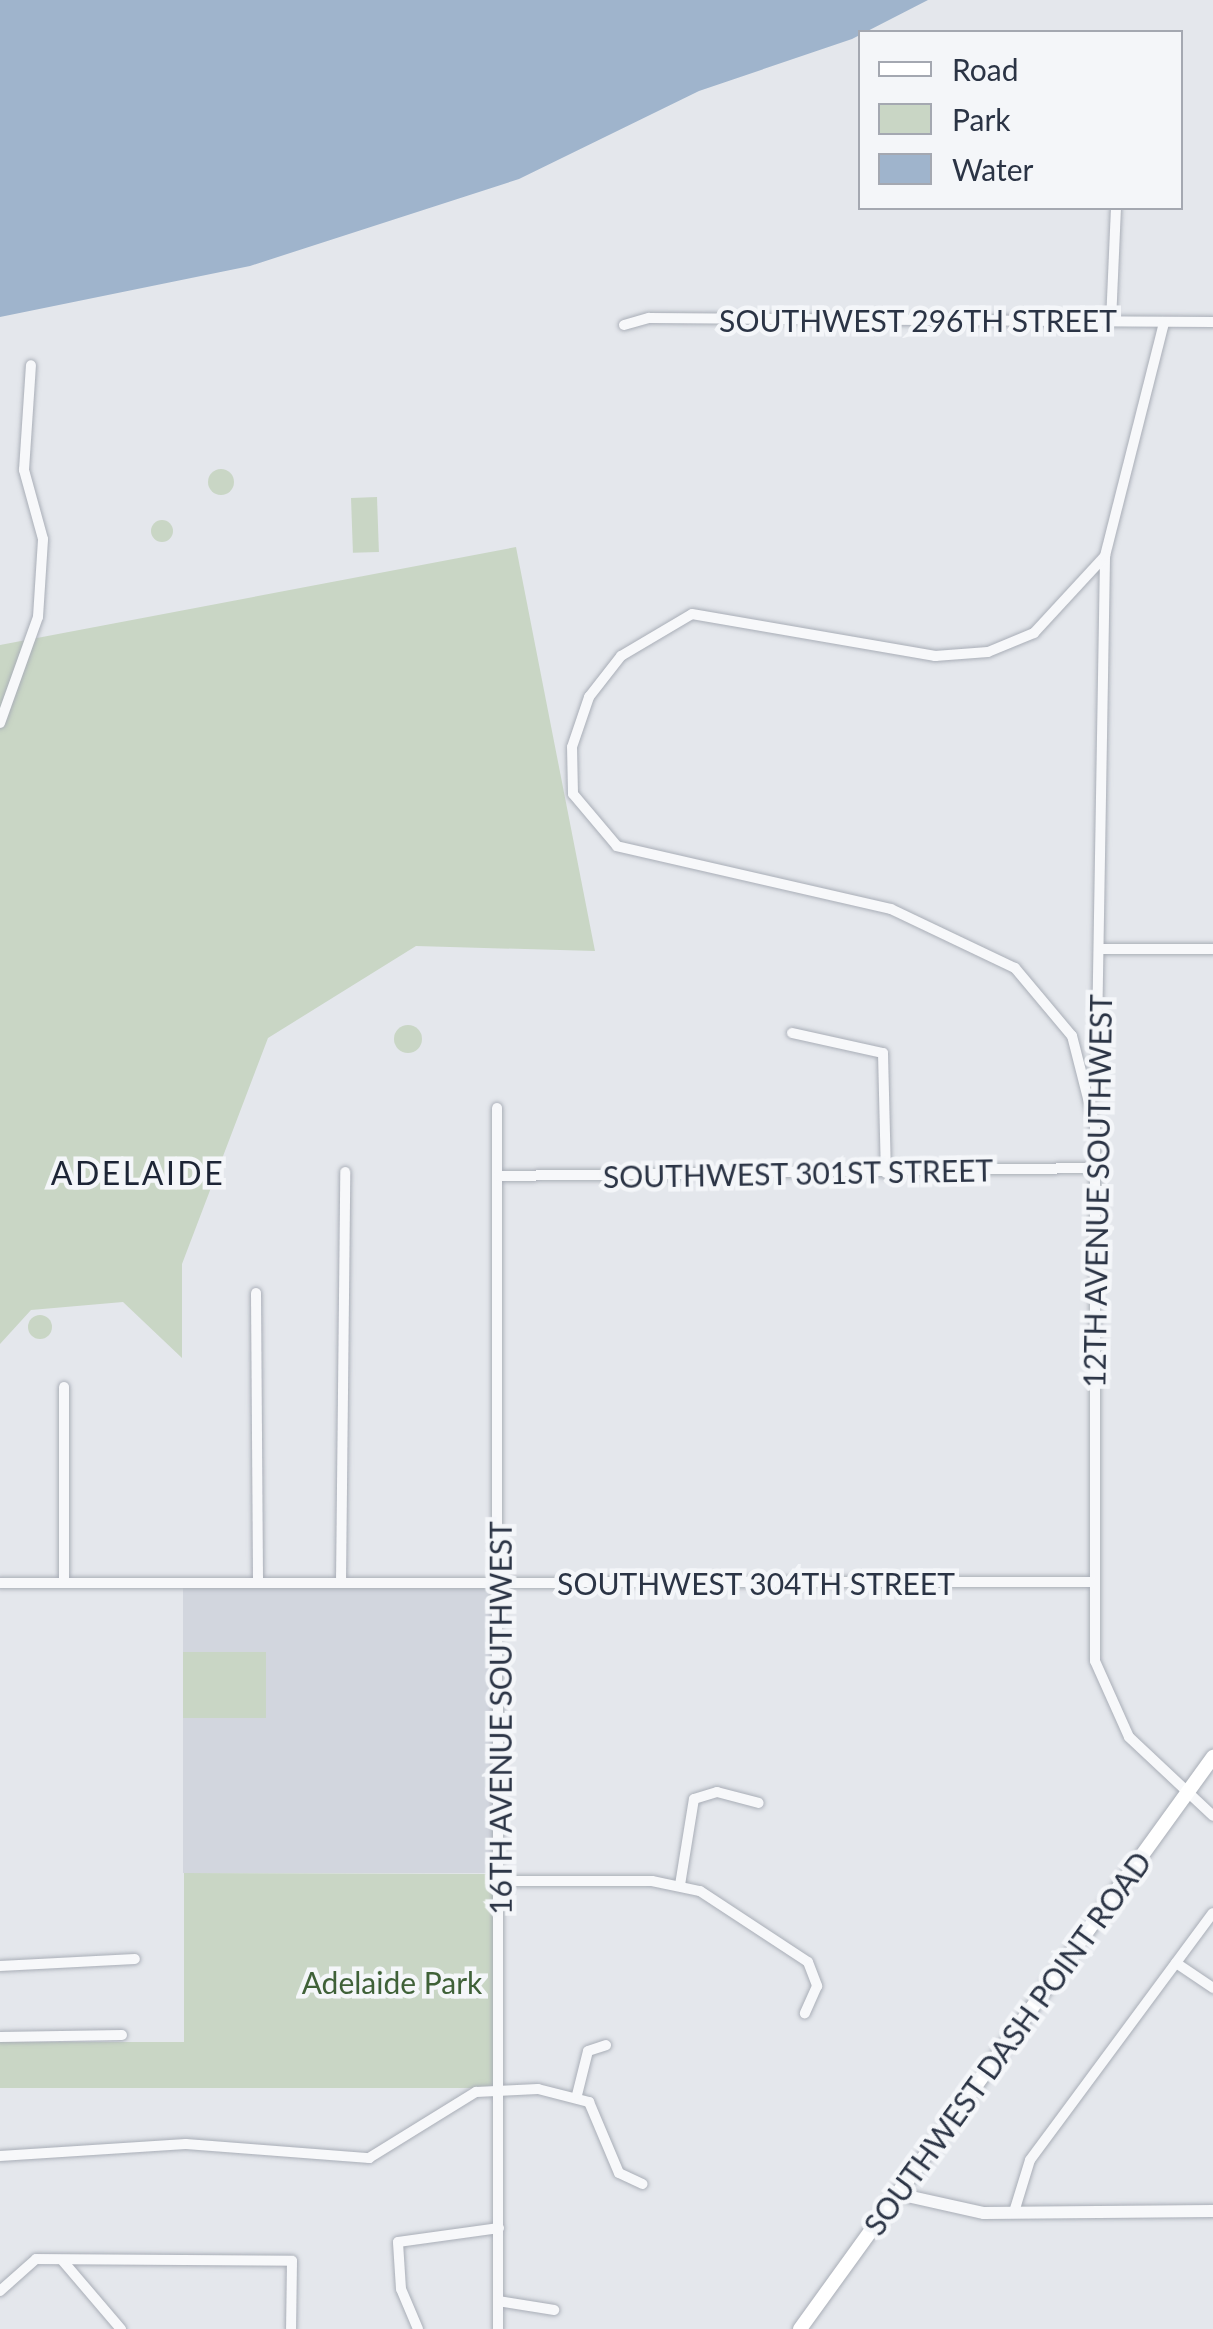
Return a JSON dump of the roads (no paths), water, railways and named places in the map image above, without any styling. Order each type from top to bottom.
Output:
[{"type":"main road","name":"SOUTHWEST DASH POINT ROAD","points":[[800,2329],[1213,1757]]},
{"type":"street","points":[[1111,322],[1116,210]]},
{"type":"street","name":"SOUTHWEST 296TH STREET","points":[[624,326],[650,318],[1213,322]]},
{"type":"street","points":[[1095,1126],[1072,1036],[1015,968],[891,909],[617,846],[573,794],[576,724],[621,656],[675,619],[722,614],[934,656],[988,652],[1058,616],[1106,556],[1164,322]]},
{"type":"street","points":[[0,722],[38,617],[43,539],[24,470],[31,365]]},
{"type":"street","name":"12TH AVENUE SOUTHWEST","points":[[1106,556],[1095,1126],[1092,1647],[1106,1701],[1185,1796],[1213,1816]]},
{"type":"street","points":[[1100,949],[1213,948]]},
{"type":"street","points":[[792,1032],[883,1053],[886,1173]]},
{"type":"street","name":"16TH AVENUE SOUTHWEST","points":[[497,1108],[501,1881],[498,2329]]},
{"type":"street","name":"SOUTHWEST 301ST STREET","points":[[499,1176],[1096,1168]]},
{"type":"street","points":[[341,1583],[345,1172]]},
{"type":"street","points":[[256,1294],[258,1583]]},
{"type":"street","points":[[64,1388],[64,1583]]},
{"type":"street","name":"SOUTHWEST 304TH STREET","points":[[0,1583],[1092,1582]]},
{"type":"street","points":[[680,1884],[688,1807],[717,1792],[759,1803]]},
{"type":"street","points":[[501,1881],[680,1884],[801,1954],[817,1984],[805,2013]]},
{"type":"street","points":[[1014,2212],[1030,2160],[1213,1914]]},
{"type":"street","points":[[0,1966],[135,1959]]},
{"type":"street","points":[[1176,1963],[1213,1988]]},
{"type":"street","points":[[0,2036],[122,2035]]},
{"type":"street","points":[[577,2095],[588,2051],[606,2045]]},
{"type":"street","points":[[0,2156],[186,2144],[370,2158],[462,2098],[500,2088],[577,2095],[604,2121],[619,2174],[643,2184]]},
{"type":"street","points":[[898,2194],[958,2211],[1213,2210]]},
{"type":"street","points":[[418,2329],[401,2288],[398,2242],[499,2228]]},
{"type":"street","points":[[0,2290],[36,2259],[292,2261],[291,2329]]},
{"type":"street","points":[[62,2260],[120,2329]]},
{"type":"street","points":[[498,2300],[554,2310]]},
{"type":"water","points":[[0,0],[928,0],[870,30],[858,30],[858,36],[852,39],[699,91],[519,179],[250,266],[0,317]]},
{"type":"district","name":"ADELAIDE","points":[[138,1173]]},
{"type":"park label","name":"Adelaide Park","points":[[392,1982]]}]
